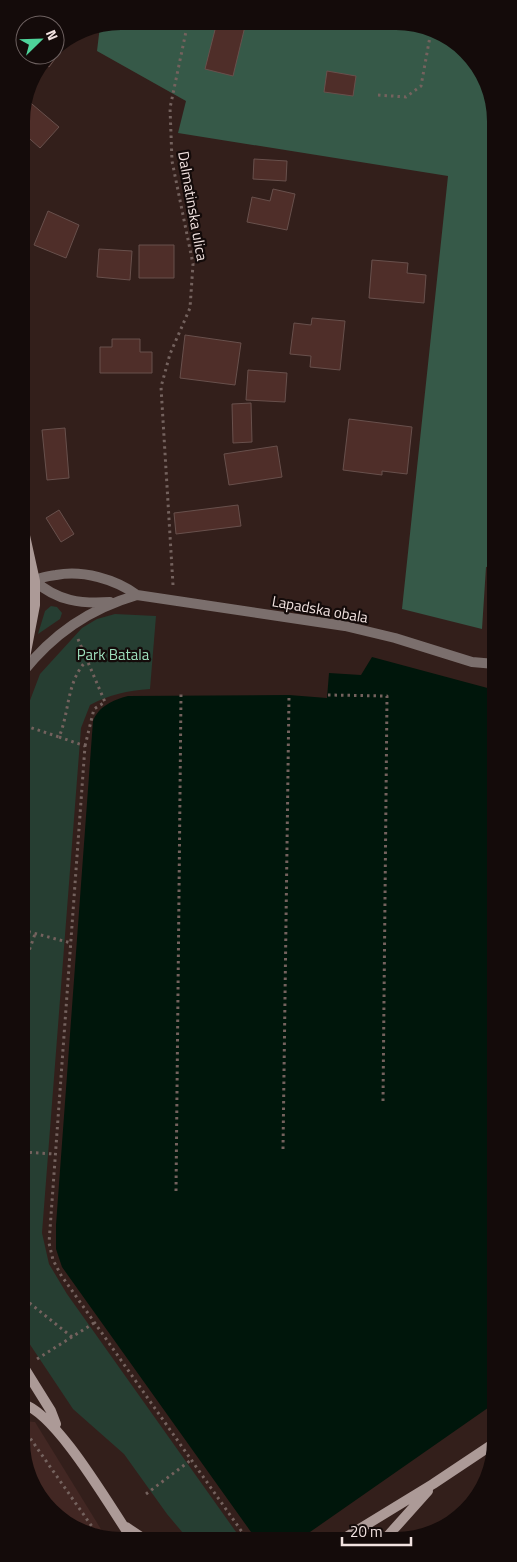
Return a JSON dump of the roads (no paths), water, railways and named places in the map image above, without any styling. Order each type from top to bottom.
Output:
[{"type":"main road","points":[[30,558],[35,581],[30,637]]},
{"type":"main road","points":[[30,1377],[51,1411],[59,1432]]},
{"type":"main road","points":[[30,1408],[44,1415],[59,1432],[127,1532]]},
{"type":"main road","points":[[354,1532],[487,1448]]},
{"type":"main road","points":[[391,1532],[433,1484]]},
{"type":"main road","points":[[121,1524],[133,1532]]},
{"type":"street","name":"Lapadska obala","points":[[30,581],[54,575],[85,575],[114,582],[137,595],[345,626],[396,638],[472,662],[487,663]]},
{"type":"street","name":"Lapadska obala","points":[[35,581],[45,590],[66,600],[90,603],[116,601]]},
{"type":"street","name":"Lapadska obala","points":[[30,664],[55,636],[88,614],[116,601],[137,595]]},
{"type":"park label","name":"Park Batala","points":[[113,654]]}]
